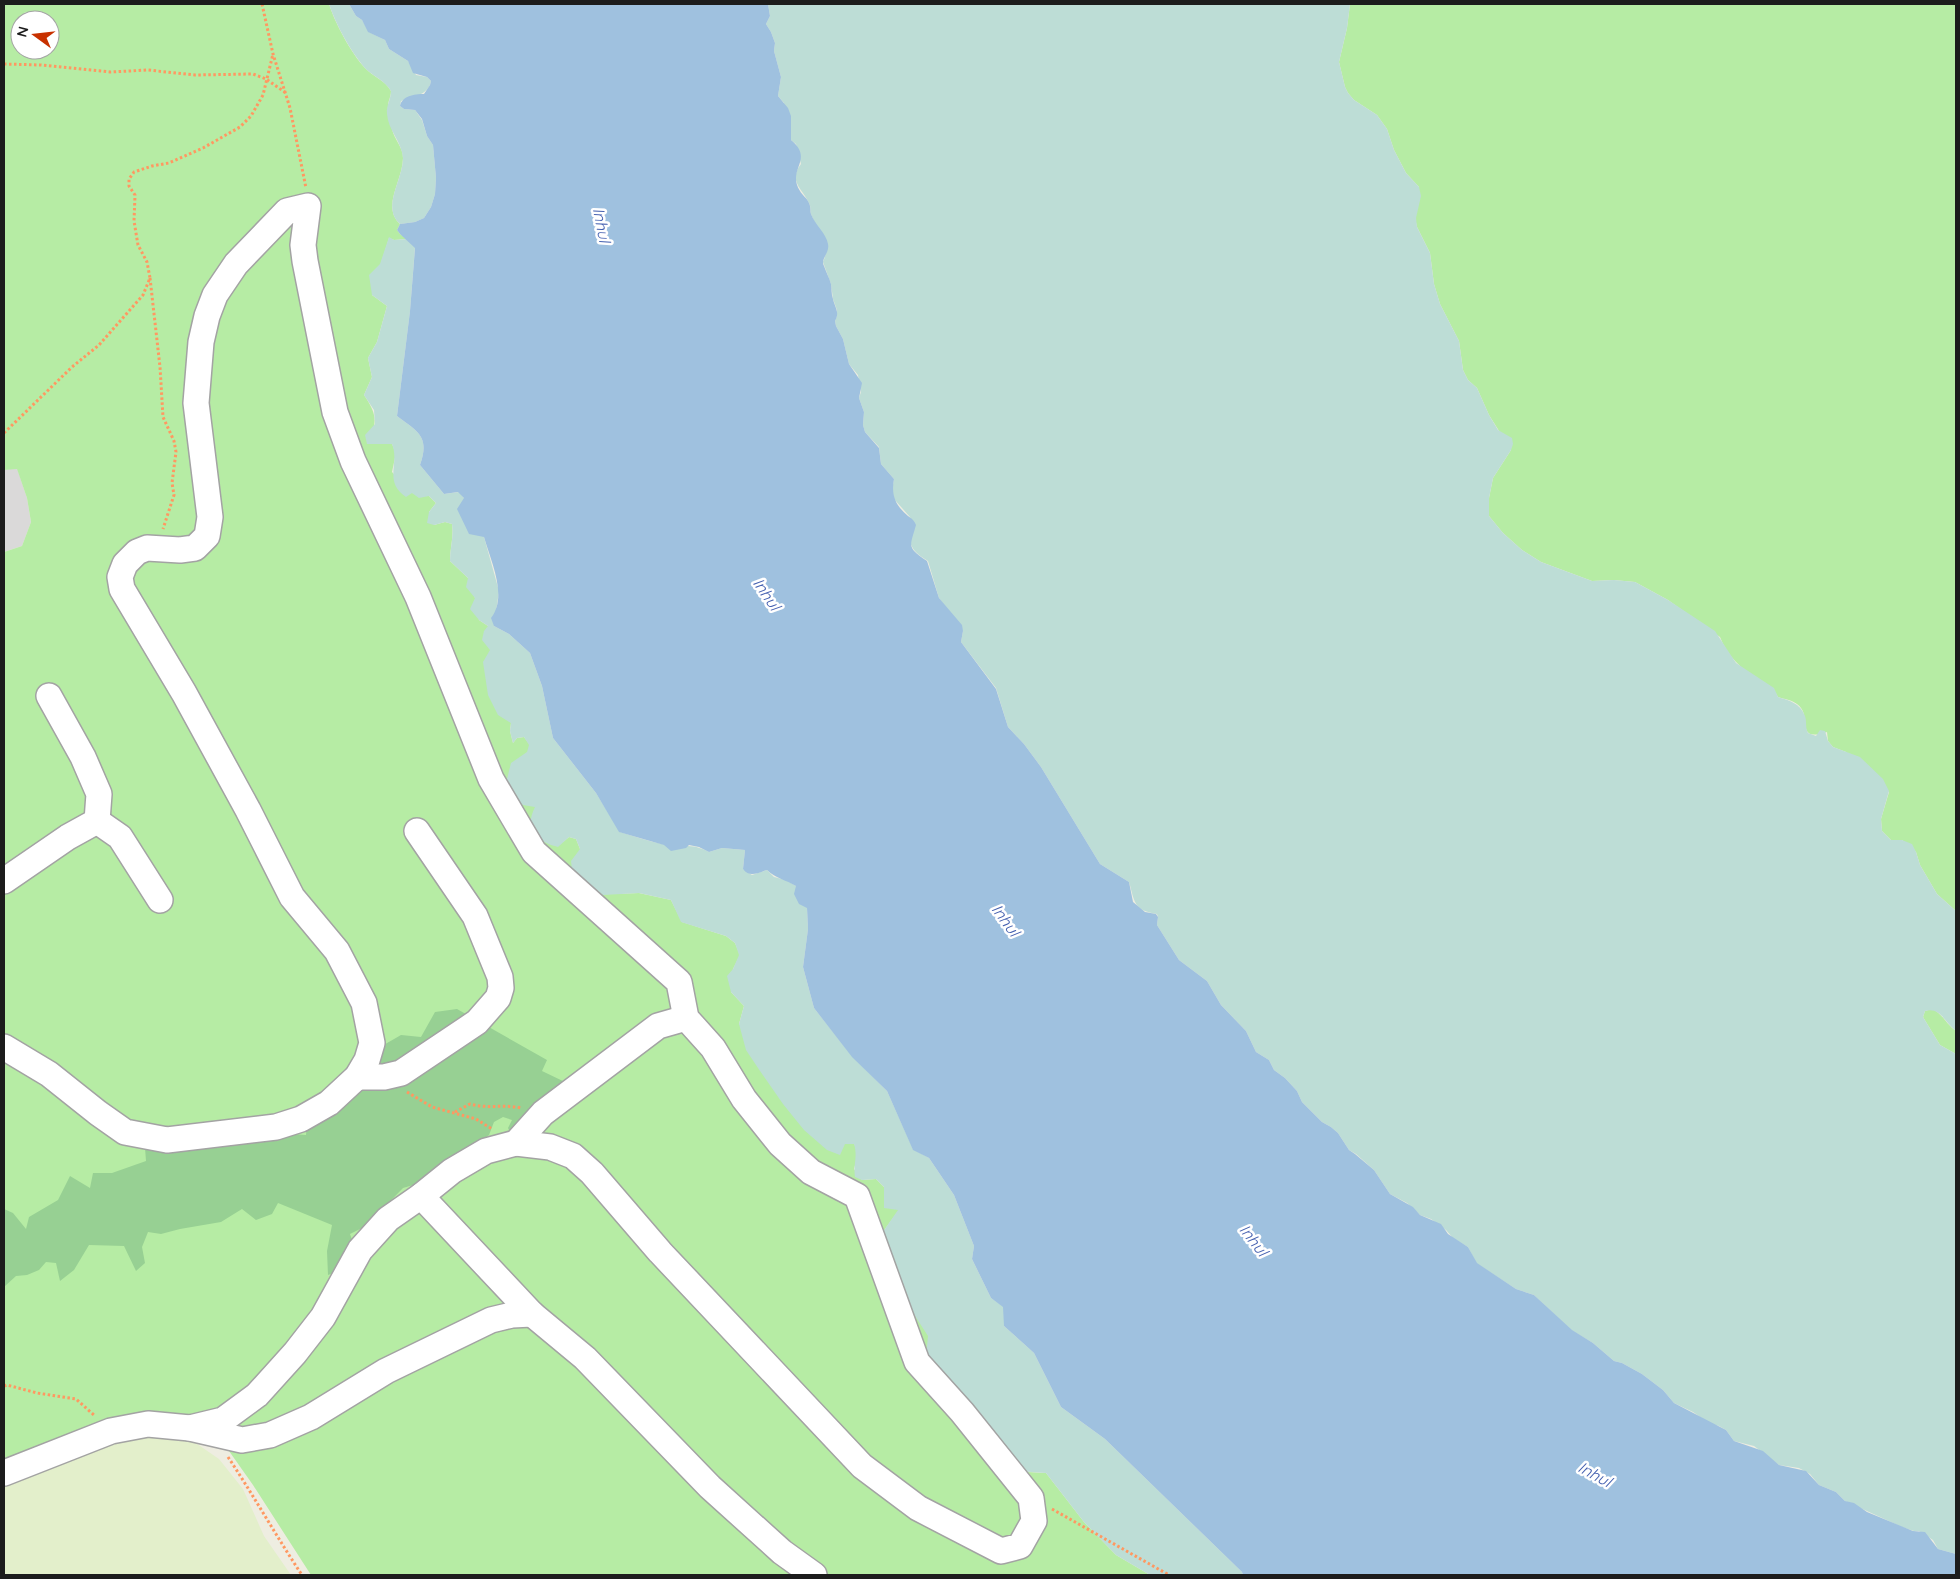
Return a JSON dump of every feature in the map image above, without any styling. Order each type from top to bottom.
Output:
[{"type":"lane","points":[[4,1047],[49,1074],[98,1114],[125,1132],[167,1140],[276,1127],[301,1119],[329,1103],[358,1077],[367,1060],[372,1043],[364,1003],[337,951],[292,897],[248,810],[184,693],[122,589],[120,577],[125,564],[137,552],[147,548],[180,550],[195,548],[207,536],[210,517],[196,402],[201,342],[208,316],[216,295],[236,264],[287,211],[308,206],[303,246],[335,412],[353,461],[418,597],[491,779],[534,852],[679,982],[686,1018],[713,1048],[744,1099],[780,1144],[811,1172],[857,1196],[917,1362],[962,1412],[1031,1498],[1034,1521],[1020,1546],[1001,1551],[918,1508],[862,1466],[660,1252],[592,1173],[573,1156],[550,1147],[516,1143],[486,1151],[452,1171],[388,1219],[360,1250],[323,1317],[296,1353],[257,1395],[223,1420],[190,1428]]},
{"type":"lane","points":[[49,696],[83,757],[99,794],[98,822]]},
{"type":"lane","points":[[4,881],[68,836],[98,822]]},
{"type":"lane","points":[[98,822],[120,837],[160,900]]},
{"type":"lane","points":[[358,1077],[384,1078],[401,1074],[477,1022],[498,998],[501,988],[500,977],[475,916],[417,831]]},
{"type":"lane","points":[[516,1143],[543,1113],[658,1026],[686,1018]]},
{"type":"lane","points":[[421,1196],[532,1314],[585,1358],[710,1487],[782,1552],[814,1575]]},
{"type":"lane","points":[[4,1473],[111,1431],[148,1424],[190,1428],[242,1440],[270,1435],[311,1416],[386,1371],[491,1320],[512,1315],[532,1314]]},
{"type":"path","points":[[262,4],[273,54],[286,93],[308,206]]},
{"type":"path","points":[[156,548],[174,495],[172,483],[176,452],[174,441],[163,417],[160,367],[150,278],[147,262],[138,245],[134,221],[134,196],[129,186],[129,179],[134,172],[178,159],[204,148],[240,126],[251,116],[263,95],[273,54]]},
{"type":"path","points":[[4,64],[41,65],[110,72],[148,70],[195,75],[253,74],[266,79],[286,93]]},
{"type":"path","points":[[4,433],[72,367],[99,345],[143,295],[150,278]]},
{"type":"path","points":[[404,1091],[413,1094],[432,1106],[476,1119],[516,1143]]},
{"type":"path","points":[[455,1112],[470,1104],[482,1107],[509,1105],[543,1113]]},
{"type":"path","points":[[4,1386],[7,1385],[37,1393],[76,1399],[111,1431]]},
{"type":"path","points":[[225,1454],[249,1488],[275,1534],[302,1575]]},
{"type":"path","points":[[1031,1498],[1169,1575]]},
{"type":"shaded area","points":[[329,4],[349,4],[369,32],[385,40],[389,49],[408,61],[416,75],[427,77],[431,81],[430,86],[424,92],[401,101],[400,106],[404,109],[415,110],[422,120],[427,136],[433,145],[436,178],[435,194],[431,207],[424,218],[415,222],[400,224],[392,210],[394,193],[403,158],[388,120],[387,111],[391,91],[367,70],[359,60],[339,29]]},
{"type":"shaded area","points":[[768,4],[1350,4],[1347,28],[1339,62],[1345,87],[1354,100],[1377,115],[1387,129],[1394,150],[1406,173],[1419,187],[1421,196],[1416,218],[1417,227],[1430,253],[1434,284],[1440,304],[1459,341],[1463,370],[1468,380],[1477,388],[1498,430],[1512,438],[1511,450],[1493,478],[1489,498],[1489,516],[1503,533],[1522,550],[1541,562],[1592,581],[1614,580],[1635,582],[1668,600],[1715,631],[1736,663],[1774,688],[1778,697],[1794,703],[1800,708],[1805,716],[1808,733],[1816,736],[1820,730],[1825,731],[1828,741],[1833,747],[1860,757],[1883,779],[1889,791],[1881,819],[1882,831],[1891,840],[1902,840],[1912,844],[1920,865],[1937,894],[1956,911],[1956,1031],[1935,1011],[1925,1011],[1923,1017],[1940,1045],[1956,1054],[1956,1554],[1938,1549],[1933,1540],[1919,1531],[1902,1527],[1845,1501],[1836,1492],[1819,1485],[1810,1474],[1799,1468],[1779,1465],[1754,1446],[1734,1441],[1726,1430],[1709,1423],[1693,1412],[1674,1403],[1663,1390],[1642,1374],[1622,1363],[1614,1361],[1593,1343],[1571,1330],[1534,1295],[1516,1289],[1476,1263],[1468,1247],[1453,1238],[1431,1219],[1420,1215],[1407,1203],[1390,1194],[1374,1170],[1349,1150],[1338,1133],[1322,1122],[1302,1102],[1297,1091],[1285,1078],[1274,1070],[1269,1060],[1256,1052],[1246,1031],[1221,1005],[1207,981],[1179,960],[1157,925],[1157,914],[1143,910],[1136,904],[1129,882],[1100,864],[1041,767],[1024,744],[1008,727],[996,688],[961,642],[963,631],[939,598],[928,561],[916,552],[911,545],[911,536],[914,531],[910,517],[894,499],[892,490],[894,479],[881,464],[879,447],[865,432],[863,425],[864,412],[859,398],[861,392],[858,375],[849,364],[843,339],[836,326],[837,310],[831,284],[823,262],[826,254],[825,241],[811,214],[810,204],[796,180],[797,170],[801,164],[796,144],[791,140],[784,103],[778,96],[781,77],[774,51],[775,43],[766,24],[770,16]]},
{"type":"shaded area","points":[[389,237],[394,240],[407,239],[415,247],[410,311],[397,416],[416,431],[423,441],[423,455],[420,465],[444,494],[459,492],[484,537],[499,591],[494,626],[509,634],[530,653],[542,686],[553,738],[596,793],[620,832],[662,844],[691,846],[709,852],[722,848],[745,850],[743,869],[752,875],[767,870],[774,877],[786,880],[796,886],[807,907],[808,929],[803,967],[814,1008],[852,1056],[887,1091],[913,1149],[929,1158],[954,1195],[974,1246],[972,1259],[991,1298],[1004,1307],[1004,1326],[1034,1353],[1061,1407],[1105,1439],[1243,1575],[1150,1575],[1116,1555],[1084,1522],[1046,1473],[1015,1471],[926,1356],[928,1336],[908,1305],[894,1258],[883,1247],[880,1236],[898,1210],[884,1208],[884,1187],[876,1179],[862,1180],[855,1177],[856,1153],[854,1144],[845,1144],[840,1155],[827,1150],[804,1130],[783,1104],[746,1050],[739,1024],[744,1006],[731,992],[727,976],[733,969],[739,955],[735,943],[726,936],[681,922],[671,900],[639,893],[603,895],[589,886],[573,880],[571,861],[580,849],[576,839],[569,837],[558,847],[538,838],[531,828],[535,807],[523,805],[504,791],[511,763],[527,752],[529,745],[524,737],[517,738],[513,743],[510,731],[511,723],[498,715],[488,695],[483,662],[490,650],[482,640],[484,631],[488,626],[479,620],[470,609],[475,598],[466,587],[468,578],[450,561],[452,524],[445,522],[434,525],[427,523],[429,512],[436,503],[429,496],[419,498],[412,493],[406,497],[399,491],[395,485],[393,472],[394,451],[392,444],[367,444],[365,435],[375,424],[374,410],[364,395],[372,377],[368,358],[377,342],[387,306],[372,295],[369,275],[380,264]]},
{"type":"shaded area","points":[[17,468],[27,498],[31,522],[22,546],[4,552],[4,470]]},
{"type":"green space","points":[[4,4],[329,4],[339,29],[354,54],[365,68],[386,84],[391,91],[388,114],[393,133],[402,150],[403,158],[394,193],[392,210],[400,224],[397,230],[407,239],[394,240],[389,238],[372,295],[387,306],[377,342],[368,358],[372,377],[364,395],[374,413],[374,429],[370,444],[392,444],[396,453],[392,472],[412,493],[429,496],[436,503],[429,512],[434,525],[445,522],[452,524],[450,561],[468,578],[475,598],[479,620],[488,626],[490,650],[511,723],[510,731],[513,743],[517,738],[524,737],[530,745],[528,752],[535,807],[563,842],[569,837],[576,839],[580,849],[614,894],[639,893],[671,900],[682,922],[726,936],[735,943],[740,955],[733,969],[731,992],[744,1006],[739,1024],[845,1144],[854,1143],[858,1154],[854,1169],[862,1180],[876,1179],[884,1187],[899,1210],[885,1229],[1027,1472],[1046,1473],[1084,1522],[1116,1555],[1150,1575],[311,1575],[253,1485],[229,1451],[218,1443],[242,1434],[197,1421],[4,1465],[4,552],[22,546],[31,522],[27,498],[17,469],[4,470]]},
{"type":"green space","points":[[1350,4],[1956,4],[1956,911],[1937,894],[1920,865],[1916,852],[1902,840],[1891,840],[1882,831],[1881,819],[1889,792],[1846,752],[1833,747],[1828,741],[1827,732],[1810,734],[1807,731],[1802,709],[1795,703],[1778,697],[1772,688],[1740,666],[1726,650],[1720,637],[1668,600],[1635,582],[1614,580],[1592,581],[1541,562],[1522,550],[1503,533],[1489,516],[1489,498],[1493,478],[1511,450],[1489,415],[1477,388],[1468,380],[1463,370],[1459,341],[1440,304],[1434,284],[1430,253],[1417,227],[1415,218],[1419,187],[1406,173],[1394,150],[1387,129],[1377,115],[1354,100],[1345,87],[1339,62],[1347,28]]},
{"type":"green space","points":[[457,1009],[547,1060],[542,1071],[567,1083],[510,1132],[508,1128],[512,1120],[503,1117],[494,1122],[489,1135],[430,1180],[403,1188],[366,1226],[350,1234],[353,1243],[341,1270],[328,1275],[327,1251],[332,1225],[278,1203],[272,1214],[256,1220],[242,1209],[221,1222],[161,1234],[148,1232],[142,1247],[145,1263],[136,1271],[124,1246],[89,1245],[74,1270],[60,1281],[56,1263],[46,1262],[39,1270],[27,1275],[16,1276],[4,1287],[4,1209],[13,1213],[26,1229],[29,1217],[58,1200],[70,1176],[90,1188],[93,1173],[112,1173],[146,1161],[145,1148],[278,1133],[306,1135],[307,1123],[375,1050],[401,1035],[421,1037],[435,1012]]},
{"type":"green space","points":[[1932,1009],[1956,1031],[1956,1054],[1940,1045],[1923,1017],[1925,1011]]},
{"type":"green space","points":[[147,1430],[187,1437],[219,1459],[243,1489],[264,1536],[291,1575],[4,1575],[4,1480]]},
{"type":"water","name":"Inhul","points":[[349,4],[768,4],[770,16],[766,24],[775,43],[774,51],[781,77],[778,96],[788,108],[791,116],[791,140],[801,153],[796,177],[797,183],[808,201],[811,214],[828,244],[828,250],[823,263],[831,284],[832,297],[837,310],[836,326],[843,339],[849,364],[862,383],[859,398],[864,412],[863,425],[865,432],[879,448],[881,464],[894,479],[893,490],[897,504],[916,525],[911,546],[916,553],[927,561],[939,598],[962,625],[961,642],[996,689],[1008,727],[1024,744],[1041,767],[1100,864],[1129,882],[1133,902],[1145,912],[1156,914],[1158,917],[1157,925],[1179,960],[1207,981],[1221,1005],[1246,1031],[1256,1052],[1269,1060],[1274,1070],[1285,1078],[1297,1091],[1302,1102],[1322,1122],[1338,1133],[1349,1150],[1374,1170],[1390,1194],[1413,1207],[1420,1215],[1441,1224],[1448,1234],[1468,1247],[1477,1263],[1516,1289],[1534,1295],[1572,1330],[1593,1343],[1614,1361],[1622,1363],[1642,1374],[1663,1390],[1674,1403],[1726,1430],[1734,1441],[1763,1451],[1779,1465],[1806,1471],[1819,1485],[1836,1492],[1845,1501],[1854,1503],[1867,1512],[1913,1531],[1925,1532],[1938,1549],[1956,1554],[1956,1575],[1243,1575],[1105,1439],[1061,1407],[1034,1353],[1004,1326],[1003,1307],[991,1298],[972,1259],[974,1246],[954,1195],[929,1158],[913,1150],[887,1091],[852,1057],[814,1008],[803,967],[808,929],[807,908],[799,904],[794,894],[796,886],[767,870],[754,874],[746,872],[743,869],[745,850],[722,848],[709,852],[689,845],[686,848],[671,851],[664,845],[619,832],[596,793],[553,738],[542,686],[530,653],[509,634],[494,626],[491,618],[496,609],[498,589],[494,568],[484,537],[469,534],[457,509],[464,498],[458,492],[444,494],[420,465],[424,447],[423,441],[416,431],[397,416],[410,311],[415,248],[397,230],[400,224],[415,222],[424,218],[431,207],[435,194],[436,178],[433,145],[427,136],[422,119],[415,110],[404,109],[400,106],[406,98],[424,94],[431,81],[427,77],[413,73],[408,61],[389,49],[385,40],[368,32],[362,20],[356,16]]}]
